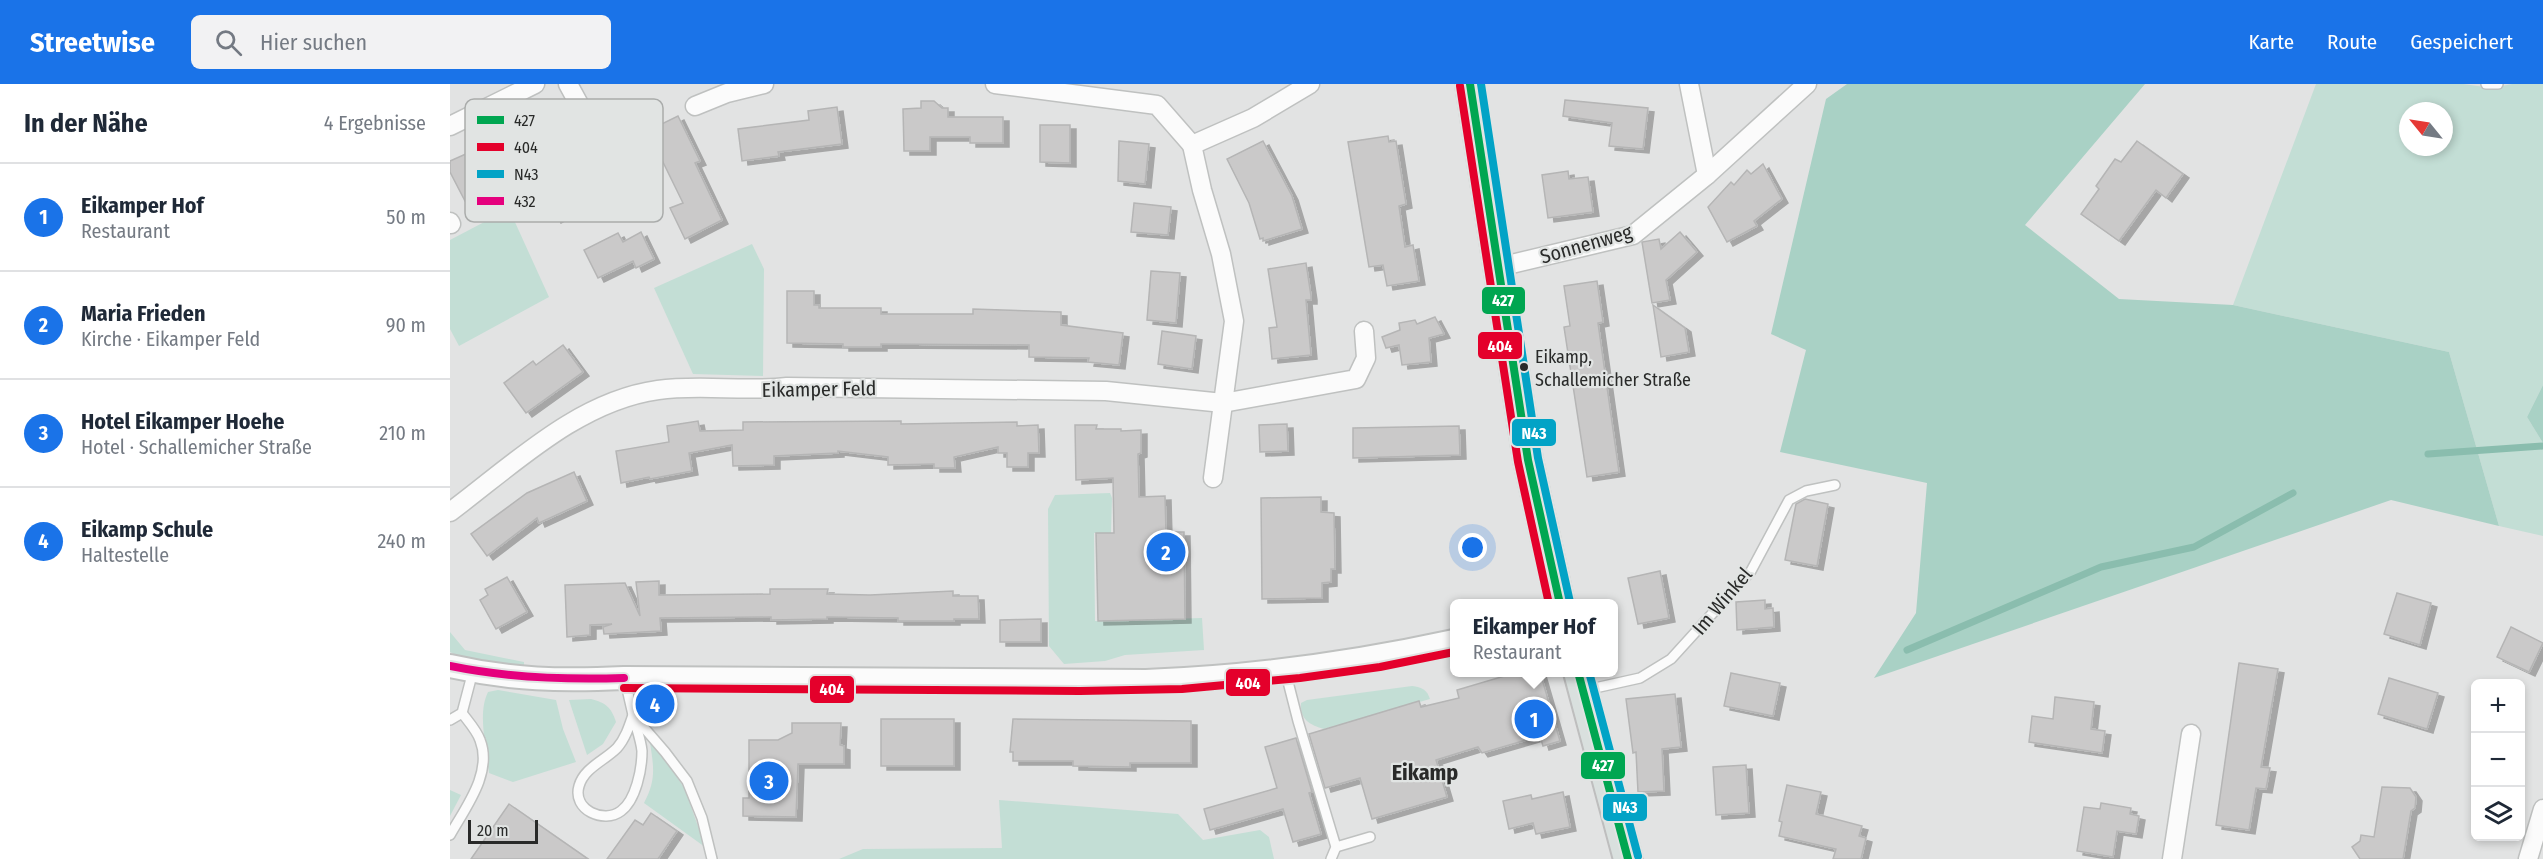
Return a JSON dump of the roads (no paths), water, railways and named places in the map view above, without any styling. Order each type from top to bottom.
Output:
[{"type":"main road","points":[[1470,84],[1528,460],[1559,599]]},
{"type":"main road","points":[[1581,681],[1628,859]]},
{"type":"street","points":[[505,99],[535,84]]},
{"type":"street","points":[[568,84],[576,99]]},
{"type":"street","points":[[695,106],[727,93],[764,84]]},
{"type":"street","points":[[995,84],[1157,105],[1192,145],[1202,190],[1221,254],[1234,321],[1212,478]]},
{"type":"street","points":[[1192,145],[1253,118],[1311,84]]},
{"type":"street","points":[[1689,84],[1707,175]]},
{"type":"street","name":"Sonnenweg","points":[[1499,267],[1633,235],[1707,175],[1808,84]]},
{"type":"street","points":[[450,126],[465,119]]},
{"type":"street","name":"Eikamper Feld","points":[[450,512],[581,416],[625,397],[659,390],[766,390],[787,387],[1106,391],[1223,403],[1356,379],[1366,358],[1364,332]]},
{"type":"street","points":[[450,666],[507,677],[564,681],[624,678],[1146,681],[1285,670],[1379,657],[1450,642]]},
{"type":"street","points":[[2172,859],[2191,734]]},
{"type":"street","points":[[2528,859],[2543,809]]},
{"type":"lane","points":[[2486,84],[2498,84]]},
{"type":"lane","name":"Im Winkel","points":[[1581,681],[1640,678],[1671,658],[1750,571],[1789,500],[1806,491],[1836,485]]},
{"type":"lane","points":[[1285,670],[1336,847],[1331,859]]},
{"type":"lane","points":[[450,720],[462,713],[473,671]]},
{"type":"lane","points":[[624,678],[642,751],[639,776],[627,806],[620,812],[608,816],[597,815],[579,803],[577,795],[579,784],[584,774],[618,747],[633,716]]},
{"type":"lane","points":[[450,835],[479,782],[483,757],[480,740],[462,713]]},
{"type":"lane","points":[[633,716],[687,781],[702,818],[712,859]]},
{"type":"lane","points":[[1336,847],[1370,837]]},
{"type":"waterway","points":[[2428,454],[2543,446]]},
{"type":"waterway","points":[[1907,650],[2101,567],[2194,547],[2293,493]]},
{"type":"place","name":"Eikamp, Schallemicher Straße","points":[[1524,367]]},
{"type":"place","name":"Maria Frieden","points":[[1166,552]]},
{"type":"place","name":"Eikamp Schule","points":[[655,704]]},
{"type":"place","name":"Eikamper Hof","points":[[1534,719]]},
{"type":"place","name":"Hotel Eikamper Hoehe","points":[[769,781]]},
{"type":"district","name":"Eikamp","points":[[1425,772]]}]
